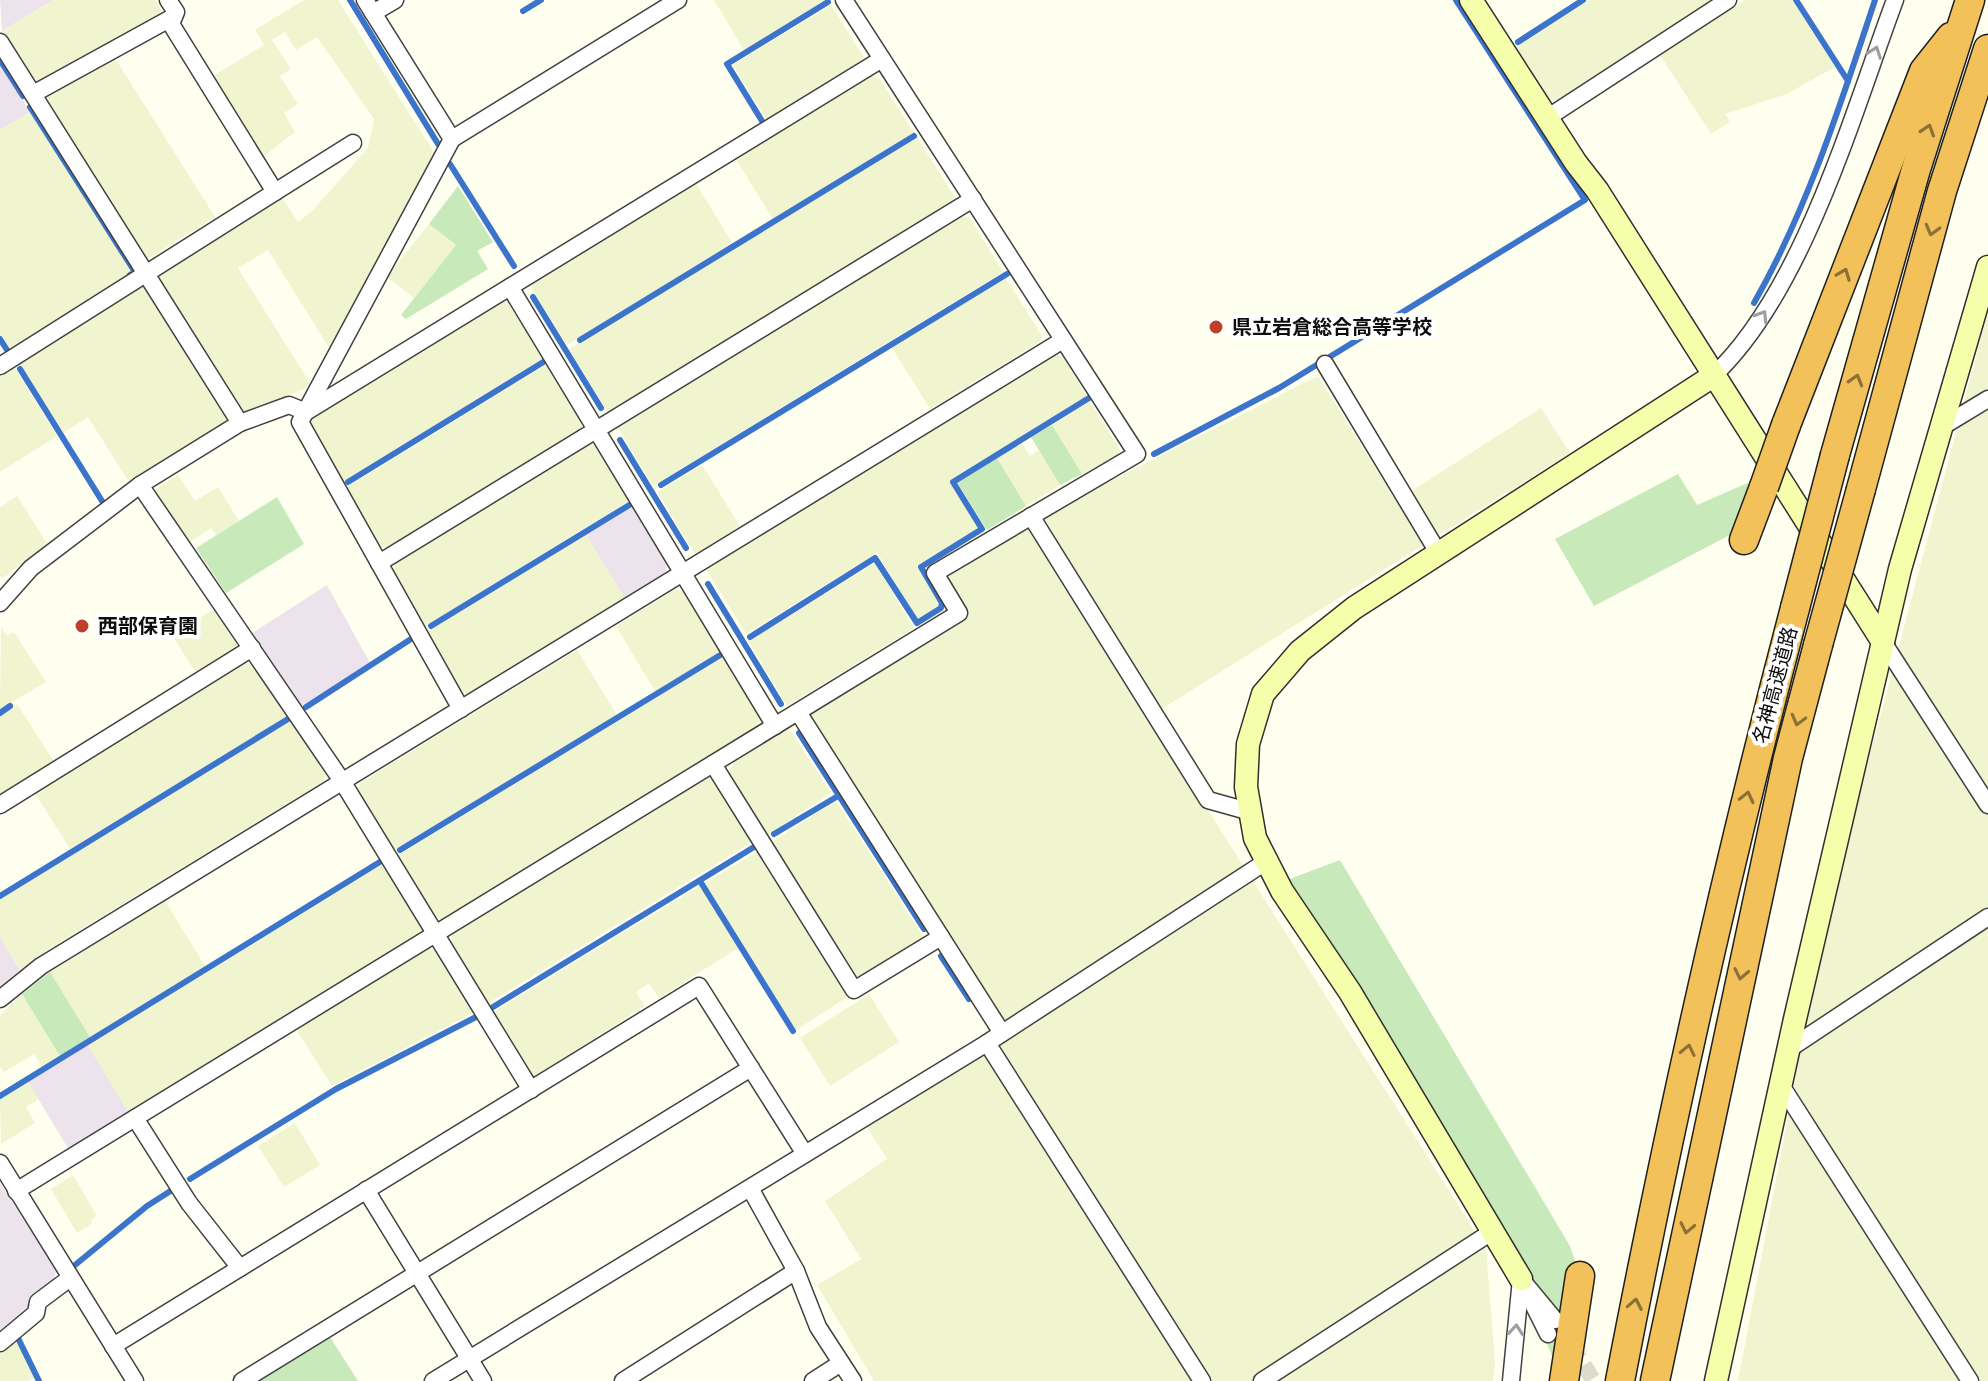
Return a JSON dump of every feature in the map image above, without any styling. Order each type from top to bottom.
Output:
[{"type":"highway","points":[[1744,540],[1924,71],[1966,11]]},
{"type":"highway","name":"名神高速道路","points":[[1620,1381],[1648,1234],[1757,752],[1835,455],[1916,169],[1966,11]]},
{"type":"highway","name":"名神高速道路","points":[[1655,1381],[1788,758],[1942,191],[1988,49]]},
{"type":"highway","points":[[1564,1381],[1580,1276]]},
{"type":"street","points":[[168,0],[176,12],[171,24],[275,192]]},
{"type":"street","points":[[395,0],[369,7],[452,139]]},
{"type":"street","points":[[461,709],[300,422],[452,139],[678,0]]},
{"type":"street","points":[[16,1191],[959,613],[935,573],[1137,454],[844,0]]},
{"type":"street","points":[[1471,0],[1597,190],[1988,805]]},
{"type":"street","points":[[1547,118],[1728,0]]},
{"type":"street","points":[[1551,1327],[1350,992],[1282,891],[1255,838],[1246,787],[1248,744],[1263,694],[1300,651],[1354,608],[1713,376],[1737,353],[1765,312],[1796,255],[1828,181],[1895,0]]},
{"type":"street","points":[[33,94],[173,17]]},
{"type":"street","points":[[0,42],[240,423]]},
{"type":"street","points":[[306,412],[882,59]]},
{"type":"street","points":[[0,366],[353,143]]},
{"type":"street","points":[[379,563],[973,199]]},
{"type":"street","points":[[1716,1381],[1900,569],[1988,267]]},
{"type":"street","points":[[510,287],[775,726]]},
{"type":"street","points":[[0,999],[41,966],[1063,340]]},
{"type":"street","points":[[1325,364],[1439,554]]},
{"type":"street","points":[[1940,428],[1988,399]]},
{"type":"street","points":[[2,596],[31,568],[140,485],[240,423],[289,405],[306,412]]},
{"type":"street","points":[[140,485],[342,781],[531,1090]]},
{"type":"street","points":[[1031,516],[1208,800],[1251,812]]},
{"type":"street","points":[[0,805],[252,648]]},
{"type":"street","points":[[798,712],[1002,1033]]},
{"type":"street","points":[[713,764],[854,990],[941,937]]},
{"type":"street","points":[[433,1381],[987,1043],[1267,861]]},
{"type":"street","points":[[1789,1049],[1988,917]]},
{"type":"street","points":[[113,1346],[699,986],[805,1154]]},
{"type":"street","points":[[987,1043],[1202,1381]]},
{"type":"street","points":[[242,1381],[751,1068]]},
{"type":"street","points":[[1781,1085],[1970,1381]]},
{"type":"street","points":[[135,1118],[189,1203],[240,1268]]},
{"type":"street","points":[[0,1163],[135,1381]]},
{"type":"street","points":[[750,1188],[796,1271],[818,1327],[853,1381]]},
{"type":"street","points":[[366,1190],[483,1381]]},
{"type":"street","points":[[1262,1381],[1493,1231]]},
{"type":"street","points":[[623,1381],[796,1271]]},
{"type":"street","points":[[0,1343],[36,1313],[38,1302],[70,1278]]},
{"type":"street","points":[[1511,1381],[1524,1283]]},
{"type":"street","points":[[813,1381],[841,1363]]},
{"type":"shaded area","points":[[0,0],[53,0],[2,31]]},
{"type":"shaded area","points":[[0,64],[30,112],[0,130]]},
{"type":"shaded area","points":[[632,507],[667,564],[666,573],[625,599],[586,535]]},
{"type":"shaded area","points":[[327,585],[370,663],[301,706],[252,633]]},
{"type":"shaded area","points":[[0,937],[20,970],[0,986]]},
{"type":"shaded area","points":[[88,1045],[129,1113],[69,1150],[28,1082]]},
{"type":"shaded area","points":[[0,1183],[56,1269],[54,1280],[32,1294],[30,1308],[0,1334]]},
{"type":"green space","points":[[53,0],[155,0],[165,16],[36,84],[2,31]]},
{"type":"green space","points":[[304,0],[338,0],[436,156],[330,349],[268,250],[238,268],[310,383],[304,389],[243,411],[236,406],[158,281],[160,272],[281,196],[298,222],[312,211],[368,148],[374,119],[317,37],[296,50],[285,32],[272,40],[291,69],[280,76],[298,104],[284,113],[295,132],[263,157],[213,76],[264,45],[255,30]]},
{"type":"green space","points":[[714,0],[825,0],[744,50]]},
{"type":"green space","points":[[1588,0],[1714,0],[1561,100],[1548,100],[1516,47]]},
{"type":"green space","points":[[1744,0],[1792,0],[1835,67],[1787,94],[1725,114],[1730,122],[1711,134],[1660,55]]},
{"type":"green space","points":[[831,5],[863,56],[861,64],[767,121],[733,65]]},
{"type":"green space","points":[[113,55],[215,217],[146,260],[43,98],[45,93]]},
{"type":"green space","points":[[869,76],[879,78],[914,133],[773,219],[735,158]]},
{"type":"green space","points":[[30,112],[132,271],[10,348],[0,333],[0,130]]},
{"type":"green space","points":[[917,137],[954,196],[952,204],[609,414],[569,349]]},
{"type":"green space","points":[[695,182],[733,244],[567,345],[529,284]]},
{"type":"green space","points":[[458,186],[493,242],[477,251],[488,269],[406,319],[401,315],[456,245],[429,224]]},
{"type":"green space","points":[[960,216],[970,218],[1003,272],[653,486],[617,426]]},
{"type":"green space","points":[[429,224],[456,245],[414,298],[387,277]]},
{"type":"green space","points":[[1006,278],[1042,336],[1041,341],[930,409],[892,348]]},
{"type":"green space","points":[[143,286],[228,420],[129,482],[88,417],[63,433],[19,363]]},
{"type":"green space","points":[[502,300],[510,305],[543,359],[343,482],[309,424],[310,418]]},
{"type":"green space","points":[[1988,312],[1988,1381],[1738,1381],[1823,931]]},
{"type":"green space","points":[[1056,355],[1062,356],[1087,396],[950,480],[979,528],[918,566],[940,607],[918,620],[877,553],[746,634],[706,569]]},
{"type":"green space","points":[[547,364],[583,422],[581,429],[388,548],[379,546],[346,488]]},
{"type":"green space","points":[[15,368],[57,436],[0,472],[0,377]]},
{"type":"green space","points":[[1318,376],[1396,501],[1541,408],[1570,453],[1149,717],[1486,1249],[1495,1361],[1493,1381],[874,1381],[817,1285],[861,1259],[825,1201],[887,1159],[867,1127],[1013,1034],[811,723],[811,714],[970,615],[949,583],[950,575],[1049,512]]},
{"type":"green space","points":[[1090,401],[1120,450],[1119,454],[1082,474],[1052,425]]},
{"type":"green space","points":[[1052,425],[1082,474],[1060,485],[1031,437]]},
{"type":"green space","points":[[1022,443],[1030,456],[1039,450],[1060,485],[1026,506],[997,458]]},
{"type":"green space","points":[[587,444],[595,445],[629,501],[424,627],[393,572],[395,562]]},
{"type":"green space","points":[[997,458],[1026,506],[987,530],[957,482]]},
{"type":"green space","points":[[702,465],[740,526],[695,554],[657,492]]},
{"type":"green space","points":[[1678,474],[1697,505],[1750,482],[1730,535],[1594,606],[1555,539]]},
{"type":"green space","points":[[178,475],[195,501],[218,487],[239,521],[216,535],[211,528],[190,542],[154,490]]},
{"type":"green space","points":[[17,496],[48,545],[3,578],[0,576],[0,507]]},
{"type":"green space","points":[[277,497],[304,544],[226,593],[196,548]]},
{"type":"green space","points":[[586,535],[625,599],[468,695],[460,690],[427,632]]},
{"type":"green space","points":[[875,563],[914,628],[787,706],[748,641]]},
{"type":"green space","points":[[676,589],[683,592],[720,652],[655,691],[616,626]]},
{"type":"green space","points":[[216,608],[238,642],[234,652],[197,675],[172,635]]},
{"type":"green space","points":[[1,627],[7,636],[14,632],[46,682],[0,709]]},
{"type":"green space","points":[[577,650],[617,715],[394,850],[358,792],[360,783]]},
{"type":"green space","points":[[723,657],[760,718],[759,726],[446,920],[436,918],[397,856]]},
{"type":"green space","points":[[248,662],[255,663],[289,715],[70,849],[35,793]]},
{"type":"green space","points":[[17,704],[55,763],[0,797],[0,716]]},
{"type":"green space","points":[[292,720],[327,771],[324,781],[55,945],[20,970],[0,937],[0,899]]},
{"type":"green space","points":[[787,725],[831,793],[767,835],[729,774],[735,759]]},
{"type":"green space","points":[[705,777],[717,780],[754,841],[487,1004],[451,944],[453,933]]},
{"type":"green space","points":[[836,801],[925,939],[863,979],[855,975],[772,842]]},
{"type":"green space","points":[[760,850],[848,993],[846,998],[796,1030],[705,883]]},
{"type":"green space","points":[[1340,860],[1570,1246],[1580,1276],[1562,1381],[1521,1279],[1279,883]]},
{"type":"green space","points":[[385,863],[424,925],[423,935],[129,1113],[88,1045]]},
{"type":"green space","points":[[700,886],[738,948],[659,998],[649,983],[636,992],[645,1006],[534,1076],[531,1075],[493,1012]]},
{"type":"green space","points":[[165,901],[205,966],[90,1037],[50,972]]},
{"type":"green space","points":[[428,948],[437,951],[475,1012],[332,1086],[296,1029]]},
{"type":"green space","points":[[50,972],[90,1037],[60,1056],[22,994]]},
{"type":"green space","points":[[22,994],[60,1056],[42,1067],[34,1054],[4,1072],[0,1067],[0,1015]]},
{"type":"green space","points":[[869,994],[899,1042],[830,1086],[800,1038]]},
{"type":"green space","points":[[28,1082],[39,1099],[26,1107],[35,1123],[1,1144],[0,1100]]},
{"type":"green space","points":[[295,1123],[320,1165],[284,1187],[258,1146]]},
{"type":"green space","points":[[73,1175],[97,1216],[91,1220],[92,1224],[77,1233],[51,1189]]},
{"type":"green space","points":[[330,1337],[358,1381],[258,1381]]},
{"type":"green space","points":[[17,1339],[36,1377],[28,1381],[0,1381],[0,1353]]},
{"type":"waterway","points":[[350,0],[438,144]]},
{"type":"waterway","points":[[523,11],[541,0]]},
{"type":"waterway","points":[[1154,454],[1279,388],[1585,200],[1456,0]]},
{"type":"waterway","points":[[1518,42],[1583,0]]},
{"type":"waterway","points":[[1796,0],[1848,81]]},
{"type":"waterway","points":[[1754,303],[1807,193],[1875,0]]},
{"type":"waterway","points":[[762,121],[727,64],[828,2]]},
{"type":"waterway","points":[[0,60],[23,96]]},
{"type":"waterway","points":[[30,107],[135,272],[130,275]]},
{"type":"waterway","points":[[580,340],[914,136]]},
{"type":"waterway","points":[[450,164],[514,266]]},
{"type":"waterway","points":[[661,485],[1007,274]]},
{"type":"waterway","points":[[533,297],[601,408]]},
{"type":"waterway","points":[[0,339],[9,353]]},
{"type":"waterway","points":[[348,482],[545,361]]},
{"type":"waterway","points":[[20,369],[102,501]]},
{"type":"waterway","points":[[750,637],[875,558],[917,623],[941,608],[942,603],[921,567],[982,529],[953,482],[1089,398]]},
{"type":"waterway","points":[[620,440],[686,548]]},
{"type":"waterway","points":[[431,626],[631,504]]},
{"type":"waterway","points":[[708,584],[781,704]]},
{"type":"waterway","points":[[306,707],[411,639]]},
{"type":"waterway","points":[[400,850],[722,654]]},
{"type":"waterway","points":[[0,713],[10,706]]},
{"type":"waterway","points":[[0,896],[288,719]]},
{"type":"waterway","points":[[799,733],[924,929]]},
{"type":"waterway","points":[[774,834],[838,796]]},
{"type":"waterway","points":[[493,1007],[759,844]]},
{"type":"waterway","points":[[0,1096],[383,860]]},
{"type":"waterway","points":[[700,881],[793,1031]]},
{"type":"waterway","points":[[941,956],[969,999]]},
{"type":"waterway","points":[[190,1179],[336,1089],[476,1017]]},
{"type":"waterway","points":[[75,1265],[147,1206],[172,1190]]},
{"type":"waterway","points":[[17,1336],[39,1381]]},
{"type":"tunnel","points":[[1571,1345],[1594,1381]]},
{"type":"place","name":"県立岩倉総合高等学校","points":[[1216,327]]},
{"type":"place","name":"西部保育園","points":[[82,626]]}]
